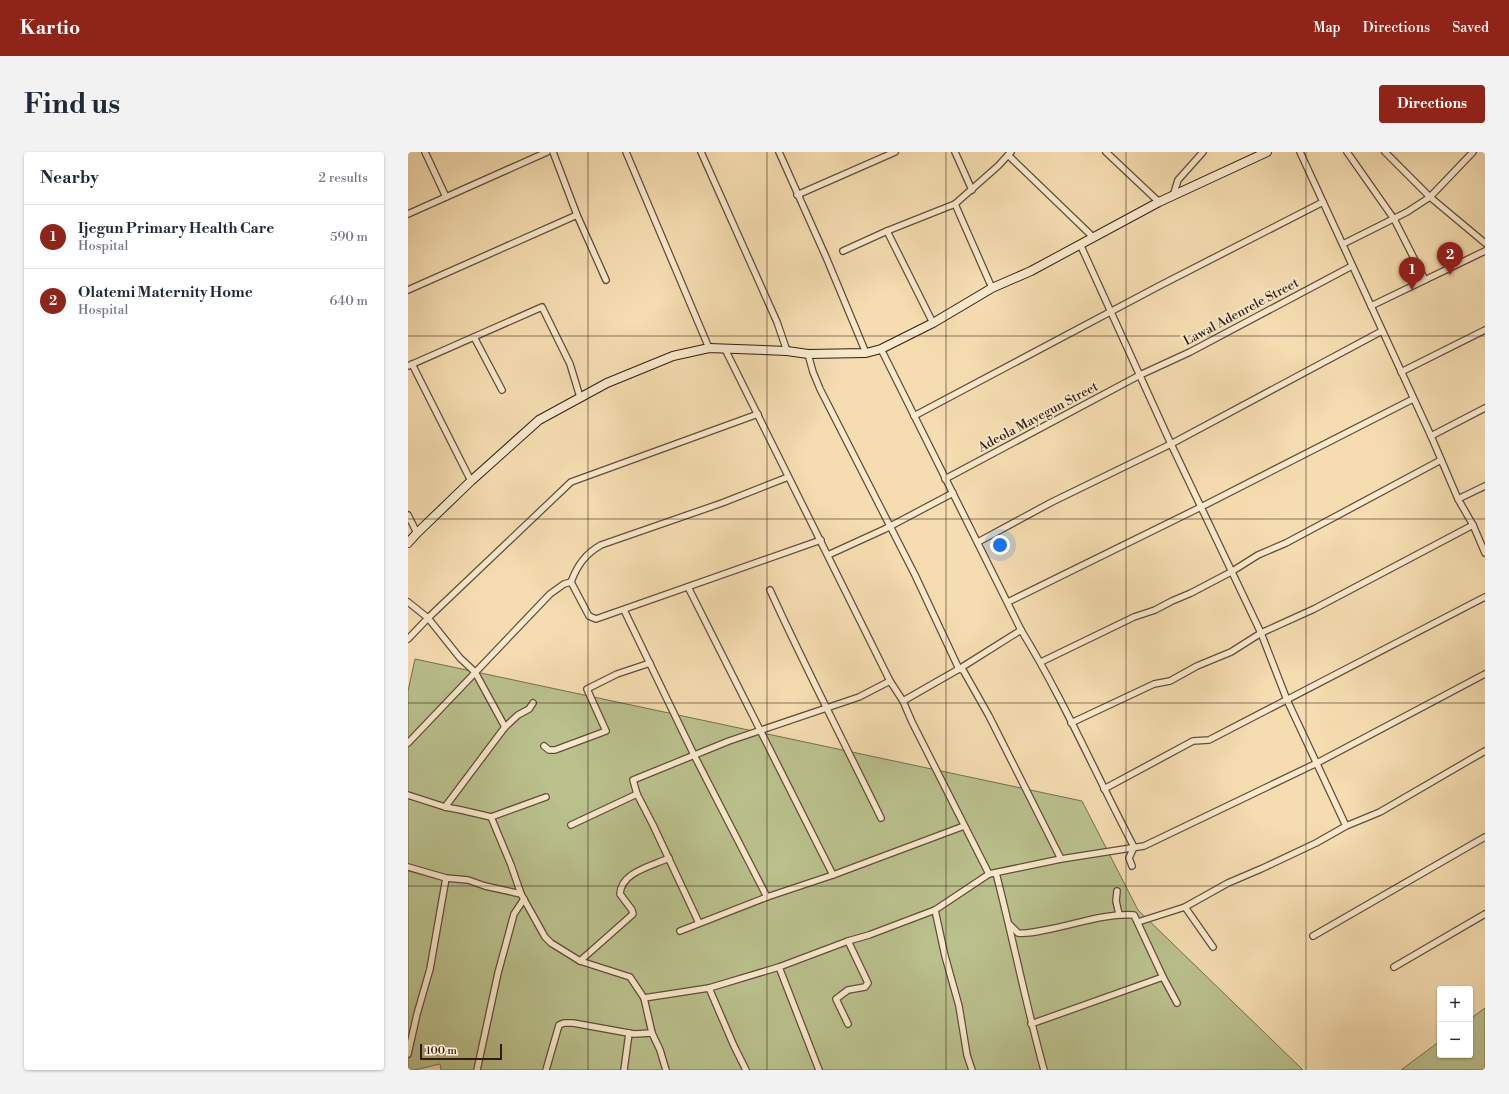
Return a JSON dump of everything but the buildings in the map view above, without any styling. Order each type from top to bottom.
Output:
[{"type":"street","points":[[424,152],[446,197]]},
{"type":"street","points":[[408,214],[547,152]]},
{"type":"street","points":[[553,152],[577,215],[606,280]]},
{"type":"street","points":[[626,152],[709,348]]},
{"type":"street","points":[[701,152],[777,322],[787,351]]},
{"type":"street","points":[[779,152],[826,257],[866,352]]},
{"type":"street","points":[[798,195],[895,152]]},
{"type":"street","points":[[955,152],[972,190]]},
{"type":"street","points":[[1106,152],[1159,202]]},
{"type":"street","points":[[1173,197],[1178,180],[1203,152]]},
{"type":"street","points":[[408,543],[471,481],[539,420],[626,374],[673,356],[709,348],[787,351],[808,354],[866,352],[881,349],[933,323],[992,288],[1030,271],[1159,202],[1173,197],[1267,152]]},
{"type":"street","points":[[1300,152],[1431,436],[1458,499],[1485,553]]},
{"type":"street","points":[[1347,152],[1394,219],[1425,280]]},
{"type":"street","points":[[1385,152],[1430,197],[1485,243]]},
{"type":"street","points":[[1343,244],[1394,219],[1430,197],[1473,152]]},
{"type":"street","points":[[843,251],[887,231],[955,204],[1010,154],[1093,237]]},
{"type":"street","points":[[914,416],[1323,202]]},
{"type":"street","points":[[955,204],[992,288]]},
{"type":"street","points":[[408,290],[577,215]]},
{"type":"street","points":[[887,231],[933,323]]},
{"type":"street","points":[[1080,244],[1171,444],[1261,633],[1287,700],[1346,826]]},
{"type":"street","points":[[1370,306],[1485,251]]},
{"type":"street","name":"Lawal Adenrele Street","points":[[1140,375],[1190,352],[1352,266]]},
{"type":"street","points":[[471,481],[410,365],[542,307],[570,364],[580,397]]},
{"type":"street","points":[[1401,372],[1485,330]]},
{"type":"street","points":[[978,542],[1052,502],[1171,444],[1382,331]]},
{"type":"street","points":[[474,337],[502,390]]},
{"type":"street","points":[[725,349],[890,681],[903,701],[912,722],[989,874]]},
{"type":"street","points":[[881,349],[945,479],[1022,630],[1041,662],[1134,847]]},
{"type":"street","points":[[808,354],[820,389],[915,575],[959,669],[963,670],[989,716],[1061,859]]},
{"type":"street","name":"Adeola Mayegun Street","points":[[945,479],[1140,375]]},
{"type":"street","points":[[1008,602],[1201,507],[1413,399]]},
{"type":"street","points":[[1431,436],[1485,408]]},
{"type":"street","points":[[408,639],[428,618],[571,482],[758,414]]},
{"type":"street","points":[[1041,662],[1134,618],[1155,610],[1231,572],[1258,555],[1286,543],[1441,460]]},
{"type":"street","points":[[571,582],[579,564],[591,550],[601,545],[722,503],[788,477]]},
{"type":"street","points":[[1458,499],[1485,486]]},
{"type":"street","points":[[828,555],[890,526],[953,493]]},
{"type":"street","points":[[408,515],[417,533]]},
{"type":"street","points":[[1071,723],[1154,684],[1170,681],[1197,666],[1231,652],[1261,633],[1314,609],[1472,525]]},
{"type":"street","points":[[571,582],[589,616],[596,619],[821,540]]},
{"type":"street","points":[[408,743],[474,672],[550,594],[564,584],[571,582]]},
{"type":"street","points":[[688,587],[833,875]]},
{"type":"street","points":[[770,590],[798,652],[828,708],[881,818]]},
{"type":"street","points":[[1104,789],[1193,741],[1209,740],[1485,597]]},
{"type":"street","points":[[408,602],[428,618],[460,658],[474,672],[505,727]]},
{"type":"street","points":[[624,610],[694,755],[767,897]]},
{"type":"street","points":[[903,701],[959,669],[1022,630]]},
{"type":"street","points":[[544,746],[549,750],[555,750],[606,731],[587,689],[617,674],[650,663]]},
{"type":"street","points":[[644,998],[709,988],[778,967],[848,941],[869,935],[935,910],[989,874],[1061,859],[1144,846],[1317,763],[1485,674]]},
{"type":"street","points":[[699,923],[637,794],[633,780],[729,741],[859,697],[890,681]]},
{"type":"street","points":[[445,807],[505,727],[518,715],[529,709],[533,703]]},
{"type":"street","points":[[1138,922],[1185,907],[1228,883],[1316,843],[1346,826],[1380,812],[1485,751]]},
{"type":"street","points":[[571,825],[637,794]]},
{"type":"street","points":[[408,795],[445,807],[491,817],[546,797]]},
{"type":"street","points":[[491,817],[523,897],[545,937],[550,943],[580,961],[630,977],[644,998],[652,1033],[660,1050],[666,1070]]},
{"type":"street","points":[[680,931],[767,897],[833,875],[964,826]]},
{"type":"street","points":[[1312,936],[1485,837]]},
{"type":"street","points":[[1132,866],[1129,858],[1134,847]]},
{"type":"street","points":[[580,961],[633,914],[632,910],[620,894],[621,885],[630,876],[669,858]]},
{"type":"street","points":[[408,867],[446,878],[468,880],[523,897]]},
{"type":"street","points":[[996,873],[1010,924],[1031,1024],[1044,1070]]},
{"type":"street","points":[[408,1054],[417,1014],[430,969],[446,878]]},
{"type":"street","points":[[1117,891],[1116,901],[1119,914]]},
{"type":"street","points":[[478,1070],[498,973],[514,914],[523,897]]},
{"type":"street","points":[[1185,907],[1213,947]]},
{"type":"street","points":[[935,910],[944,952],[959,1006],[967,1055],[972,1070]]},
{"type":"street","points":[[1010,924],[1018,933],[1025,934],[1059,928],[1119,914],[1134,915],[1177,1003]]},
{"type":"street","points":[[1394,967],[1485,914]]},
{"type":"street","points":[[848,941],[868,983],[866,987],[848,990],[836,999],[848,1024]]},
{"type":"street","points":[[778,967],[819,1070]]},
{"type":"street","points":[[1031,1024],[1163,977]]},
{"type":"street","points":[[709,988],[746,1070]]},
{"type":"street","points":[[546,1070],[559,1025],[564,1023],[578,1023],[629,1033],[652,1033]]},
{"type":"street","points":[[624,1070],[629,1033]]},
{"type":"green space","points":[[415,659],[1082,801],[1138,910],[1303,1070],[441,1070],[440,1064],[415,1070],[408,1070],[408,691]]},
{"type":"green space","points":[[1485,1008],[1485,1070],[1401,1070],[1437,1043],[1437,1058],[1473,1058],[1473,1017]]},
{"type":"place","name":"Olatemi Maternity Home","points":[[1450,275]]},
{"type":"place","name":"Ijegun Primary Health Care","points":[[1412,290]]}]
